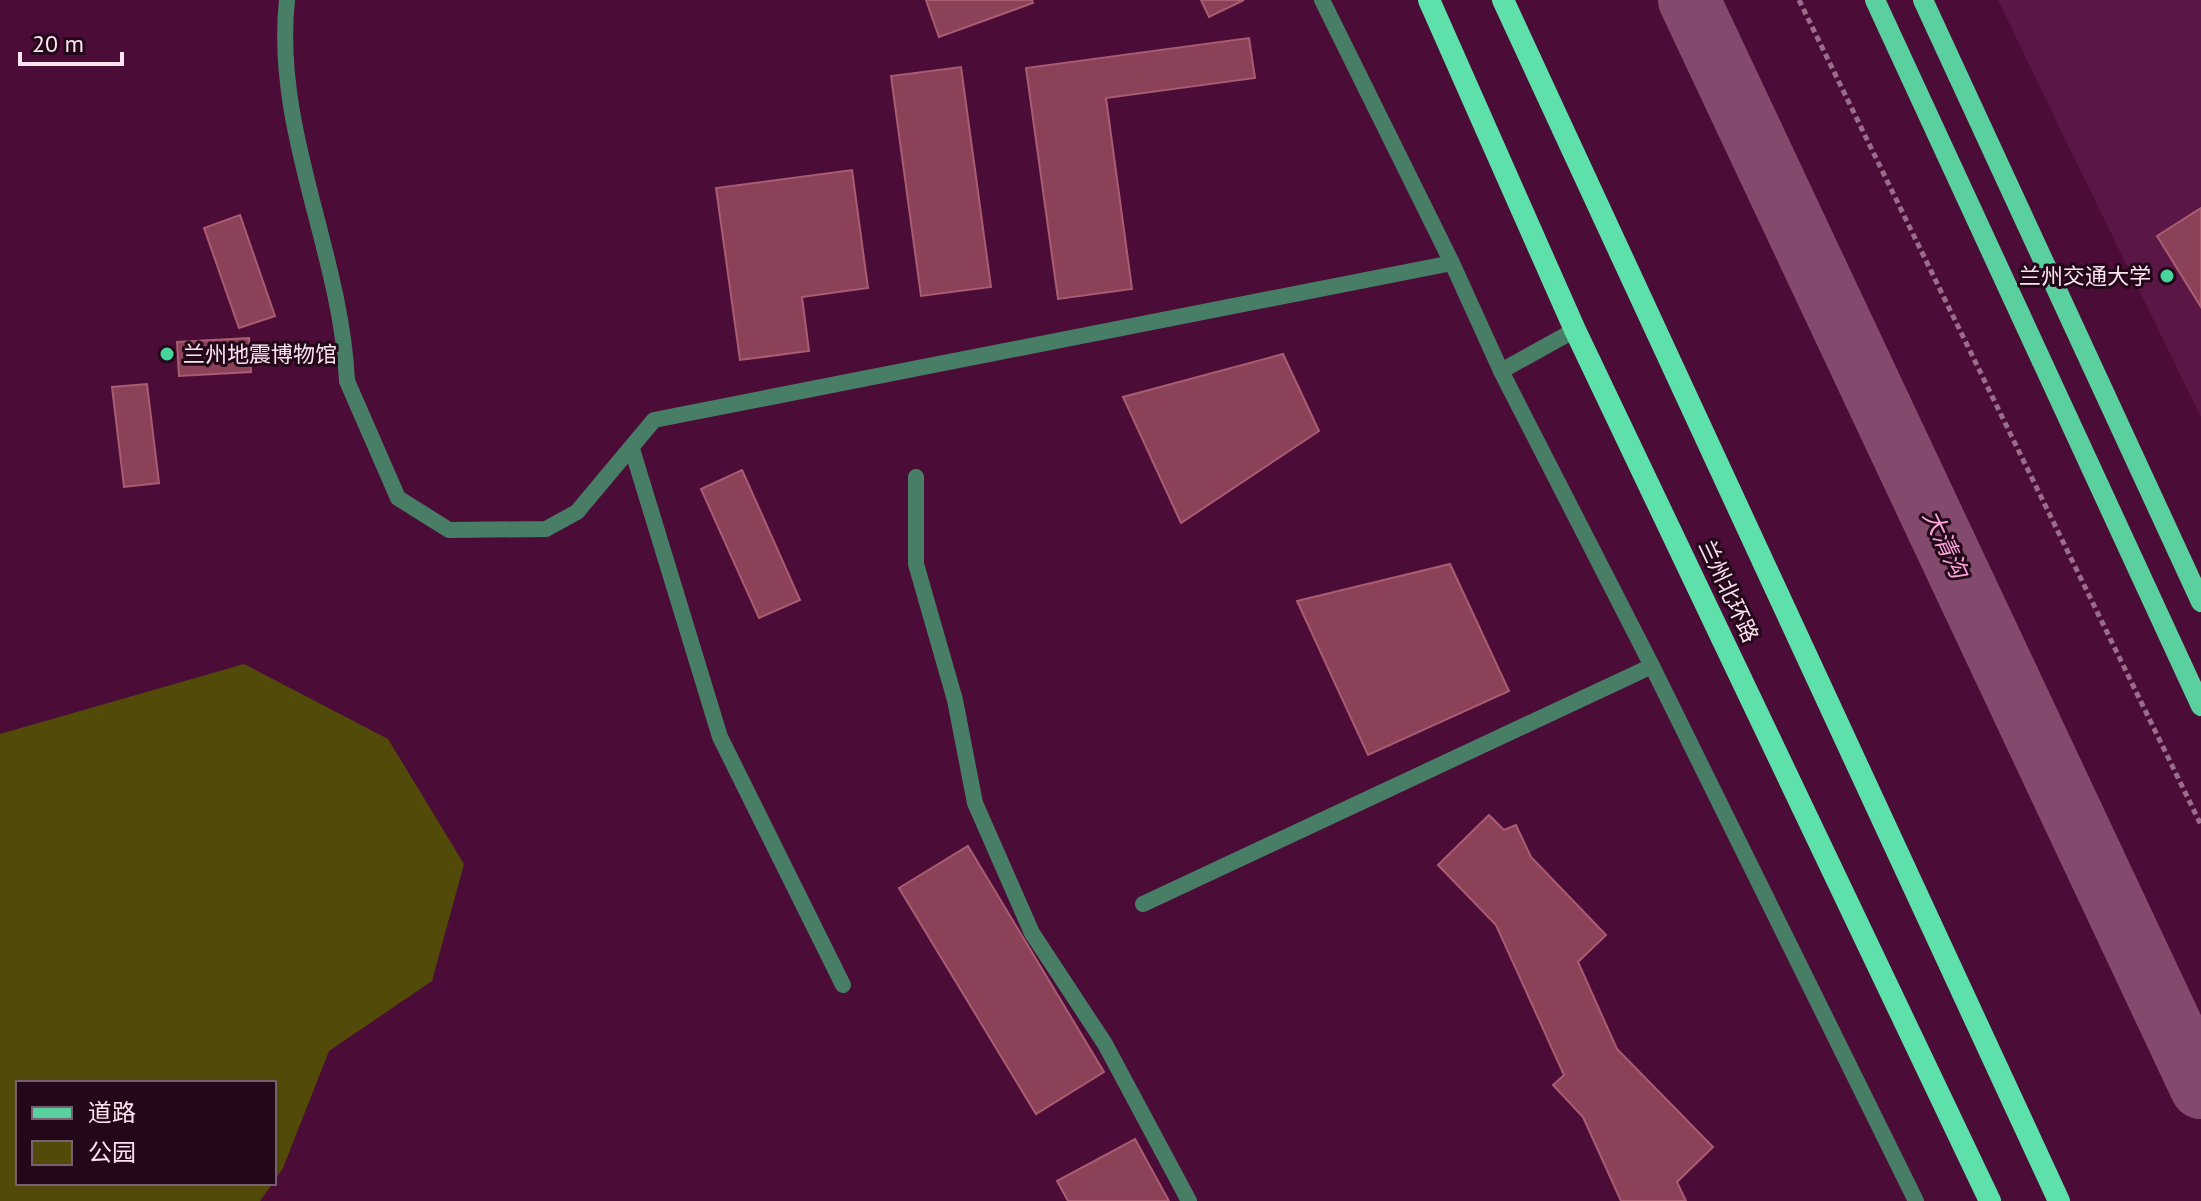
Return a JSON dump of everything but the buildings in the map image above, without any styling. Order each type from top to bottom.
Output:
[{"type":"highway","name":"兰州北环路","points":[[1429,0],[1575,330],[1990,1201]]},
{"type":"highway","name":"兰州北环路","points":[[1503,0],[2059,1201]]},
{"type":"main road","points":[[1875,0],[2201,706]]},
{"type":"main road","points":[[1923,0],[2201,602]]},
{"type":"street","points":[[287,0],[283,38],[291,113],[329,264],[345,345],[347,381],[398,498],[449,530],[546,529],[577,512],[654,420],[1452,263]]},
{"type":"street","points":[[1322,0],[1452,263],[1501,371],[1652,666],[1916,1201]]},
{"type":"street","points":[[1501,371],[1575,330]]},
{"type":"street","points":[[632,449],[720,737],[843,985]]},
{"type":"street","points":[[916,477],[916,564],[955,700],[975,803],[1032,933],[1105,1044],[1189,1201]]},
{"type":"street","points":[[1143,904],[1652,666]]},
{"type":"path","points":[[1799,0],[2201,825]]},
{"type":"shaded area","name":"兰州交通大学","points":[[1998,0],[2201,0],[2201,417],[2063,135]]},
{"type":"green space","points":[[244,664],[388,739],[464,864],[432,981],[329,1051],[283,1168],[276,1178],[276,1081],[16,1081],[16,1185],[272,1185],[260,1201],[0,1201],[0,734]]},
{"type":"waterway","name":"大清沟","points":[[1689,0],[2201,1088]]},
{"type":"place","name":"兰州交通大学","points":[[2167,276]]},
{"type":"place","name":"兰州地震博物馆","points":[[167,354]]}]
